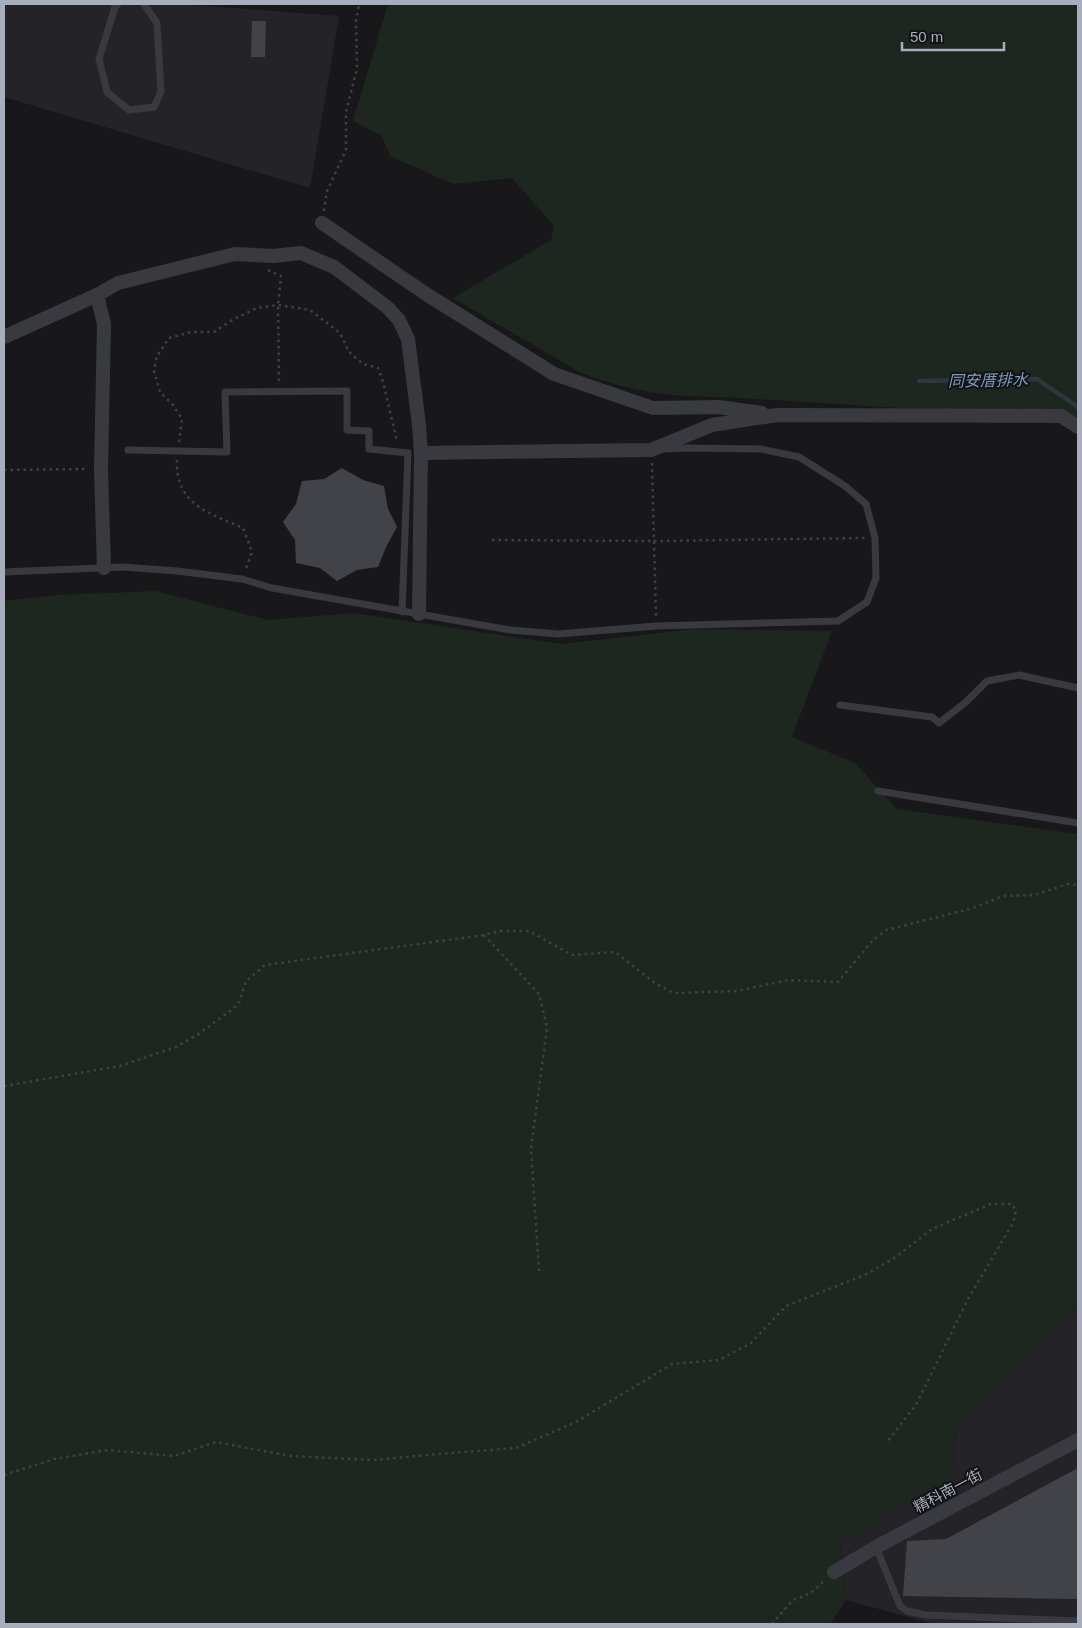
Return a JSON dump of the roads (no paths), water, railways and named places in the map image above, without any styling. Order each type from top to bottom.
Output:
[{"type":"street","points":[[322,223],[426,294],[554,374],[653,408],[719,407],[777,415],[1061,416],[1078,427]]},
{"type":"street","points":[[4,337],[97,295],[118,283],[235,254],[273,256],[301,253],[334,267],[387,307],[399,320],[408,339],[419,425],[414,453],[419,614]]},
{"type":"street","points":[[97,295],[104,324],[101,470],[104,568]]},
{"type":"street","points":[[414,453],[651,450],[712,425],[777,415]]},
{"type":"street","name":"精科南一街","points":[[834,1572],[876,1547],[1078,1440]]},
{"type":"lane","points":[[118,4],[115,7],[99,59],[107,92],[129,110],[154,107],[161,92],[156,22],[144,4]]},
{"type":"lane","points":[[128,450],[227,452],[225,392],[279,390],[347,391],[347,430],[369,431],[369,449],[414,453],[402,612]]},
{"type":"lane","points":[[4,572],[123,567],[242,579],[272,588],[402,612],[510,630],[558,634],[656,626],[838,621],[867,602],[876,578],[875,538],[866,504],[845,486],[799,457],[761,449],[687,448],[651,450]]},
{"type":"lane","points":[[840,705],[932,717],[939,723],[966,702],[987,681],[1019,675],[1078,688]]},
{"type":"lane","points":[[878,791],[1078,823]]},
{"type":"lane","points":[[876,1547],[900,1606],[907,1611],[926,1615],[1078,1621]]},
{"type":"waterway","name":"同安厝排水","points":[[919,381],[1037,379],[1078,407]]}]
